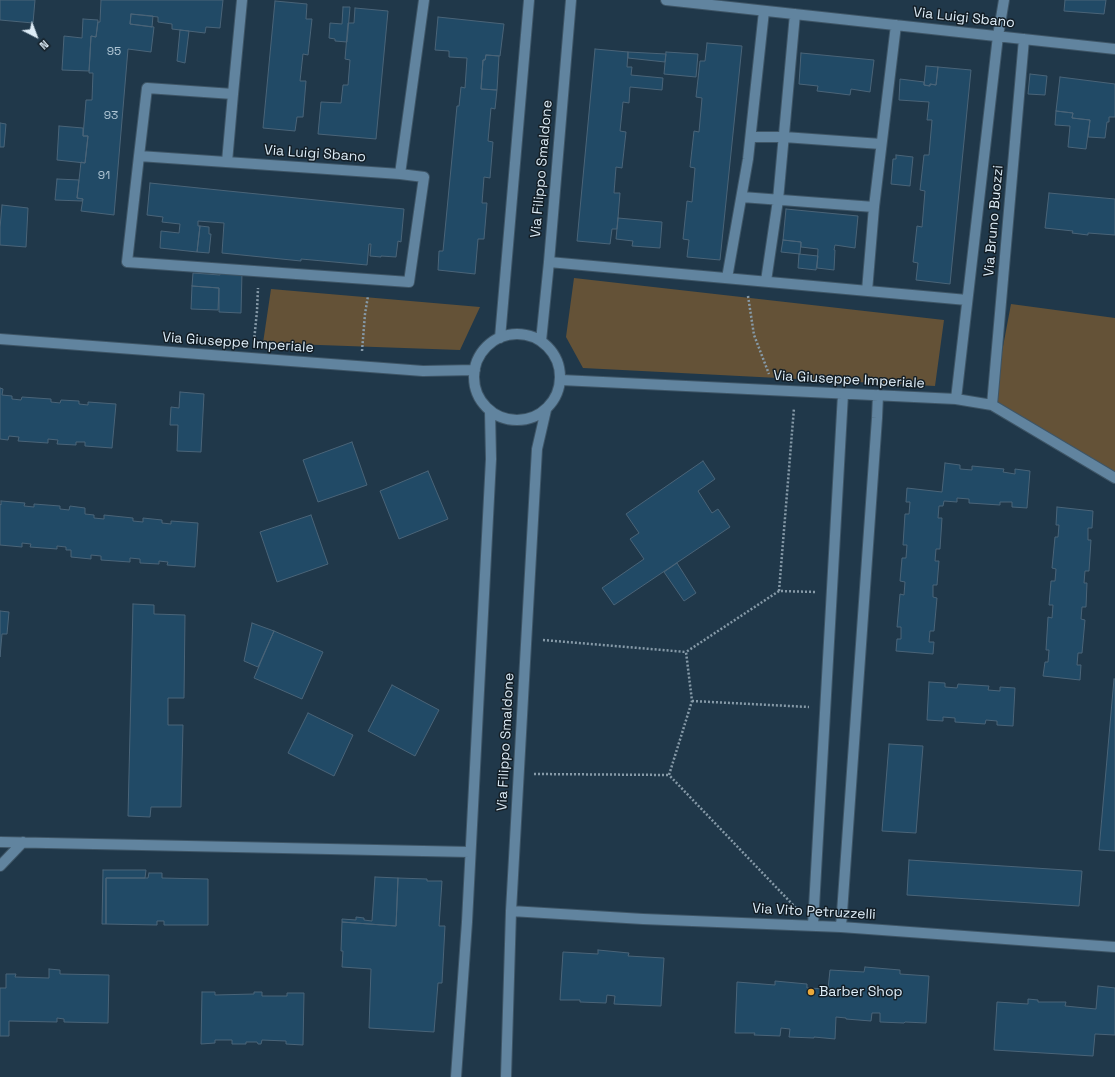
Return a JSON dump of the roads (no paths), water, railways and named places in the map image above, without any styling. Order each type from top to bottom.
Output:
[{"type":"street","points":[[227,162],[242,0]]},
{"type":"street","points":[[400,174],[424,0]]},
{"type":"street","name":"Via Filippo Smaldone","points":[[500,338],[529,0]]},
{"type":"street","name":"Via Filippo Smaldone","points":[[541,341],[571,0]]},
{"type":"street","name":"Via Luigi Sbano","points":[[666,0],[1115,49]]},
{"type":"street","name":"Via Bruno Buozzi","points":[[956,399],[998,36],[1004,0]]},
{"type":"street","points":[[727,278],[748,159],[764,11]]},
{"type":"street","points":[[766,281],[778,200],[794,14]]},
{"type":"street","points":[[867,291],[874,207],[896,25]]},
{"type":"street","name":"Via Bruno Buozzi","points":[[992,405],[1024,39]]},
{"type":"street","points":[[139,156],[147,88],[233,94]]},
{"type":"street","points":[[751,137],[784,137],[881,144]]},
{"type":"street","name":"Via Luigi Sbano","points":[[139,156],[400,174],[424,177],[409,282],[127,262],[139,156]]},
{"type":"street","points":[[742,197],[874,207]]},
{"type":"street","points":[[548,262],[967,300]]},
{"type":"street","points":[[514,334],[526,335],[541,341],[551,350],[560,368],[561,380],[557,396],[546,410],[533,418],[516,420],[499,417],[490,411],[479,398],[475,388],[475,370],[480,356],[490,344],[500,338],[514,334]]},
{"type":"street","name":"Via Giuseppe Imperiale","points":[[0,339],[423,371],[475,370]]},
{"type":"street","name":"Via Giuseppe Imperiale","points":[[561,380],[956,399],[992,405],[1115,478]]},
{"type":"street","points":[[813,925],[843,394]]},
{"type":"street","points":[[841,927],[878,396]]},
{"type":"street","name":"Via Filippo Smaldone","points":[[506,1077],[511,911],[536,449],[546,410]]},
{"type":"street","points":[[456,1077],[470,852],[491,459],[490,411]]},
{"type":"street","points":[[0,842],[470,852]]},
{"type":"street","points":[[0,866],[23,842]]},
{"type":"street","name":"Via Vito Petruzzelli","points":[[511,911],[643,919],[813,925],[1115,947]]},
{"type":"place","name":"Barber Shop","points":[[811,992]]}]
